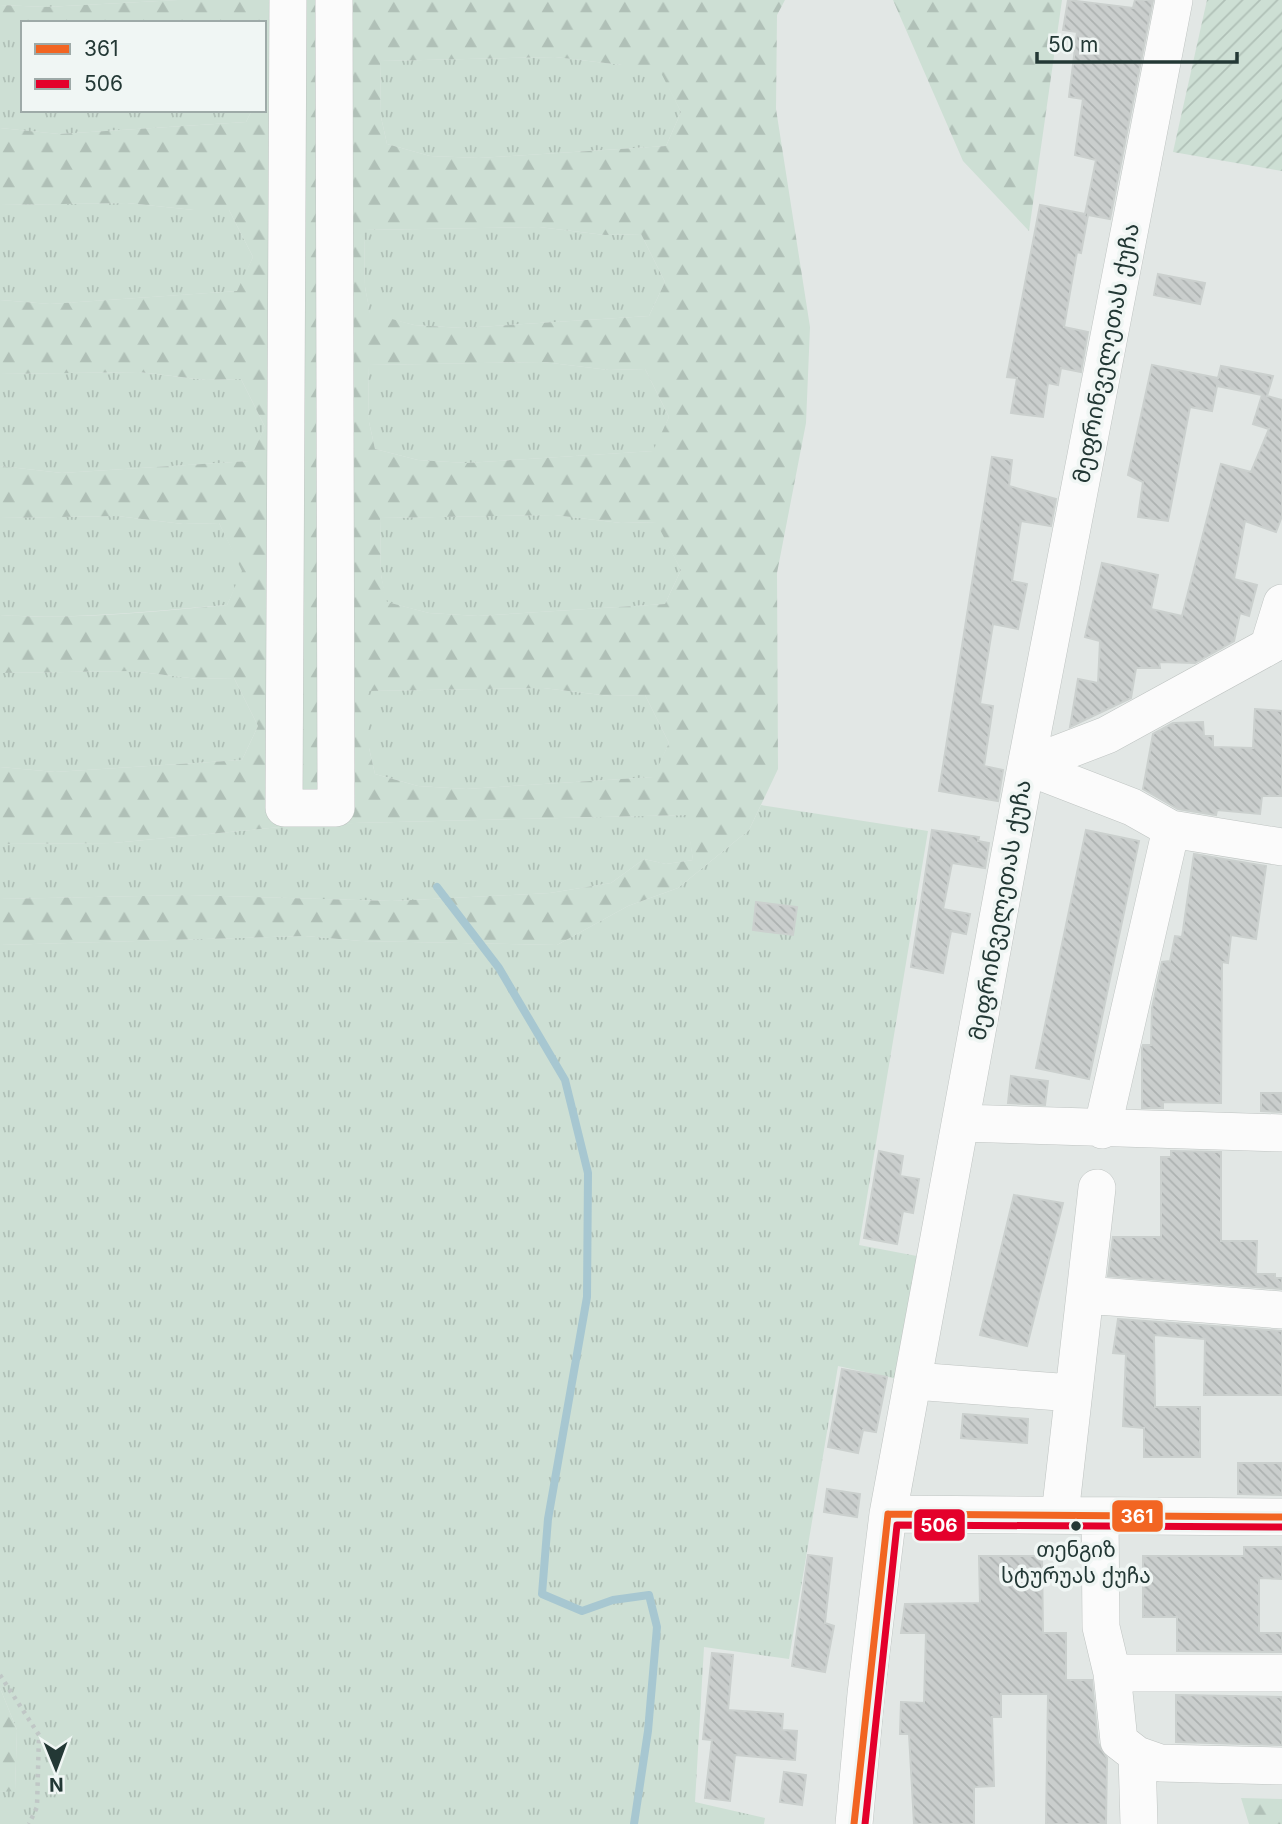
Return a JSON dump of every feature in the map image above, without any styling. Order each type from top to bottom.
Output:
[{"type":"street","points":[[288,0],[284,808],[336,808],[334,0]]},
{"type":"street","name":"მეფრინველეთას ქუჩა","points":[[855,1824],[866,1694],[888,1514],[1026,766],[1174,0]]},
{"type":"street","points":[[1026,766],[1107,734],[1276,642],[1282,603]]},
{"type":"street","points":[[1026,766],[1132,807],[1171,829],[1282,848]]},
{"type":"street","points":[[1102,1130],[1171,829]]},
{"type":"street","points":[[960,1123],[1102,1130],[1282,1133]]},
{"type":"street","points":[[1060,1515],[1097,1188]]},
{"type":"street","points":[[1085,1295],[1282,1310]]},
{"type":"street","points":[[914,1381],[1072,1393]]},
{"type":"street","points":[[888,1514],[1282,1517]]},
{"type":"street","points":[[1100,1516],[1101,1627],[1112,1673],[1119,1741],[1137,1755],[1160,1763],[1282,1766]]},
{"type":"street","points":[[1112,1673],[1282,1672]]},
{"type":"street","points":[[1137,1755],[1139,1824]]},
{"type":"path","points":[[0,1675],[39,1735],[37,1807],[29,1824]]},
{"type":"green space","points":[[0,0],[178,0],[46,7],[0,5]]},
{"type":"green space","points":[[178,0],[785,0],[777,15],[776,109],[810,327],[806,423],[777,573],[778,769],[749,830],[678,888],[628,906],[557,945],[361,941],[305,936],[0,945],[0,899],[188,895],[392,901],[550,893],[611,883],[644,859],[666,864],[693,860],[686,815],[313,824],[113,843],[0,844],[0,767],[55,772],[242,760],[258,726],[234,678],[198,679],[132,671],[0,673],[0,615],[85,616],[227,605],[242,571],[219,523],[183,524],[117,516],[0,518],[0,466],[62,473],[249,461],[265,427],[241,379],[206,380],[139,372],[0,374],[0,300],[50,304],[237,291],[253,257],[229,210],[194,210],[127,203],[0,205],[0,128],[59,134],[246,122],[251,112],[266,112],[266,21],[21,21],[21,35],[0,35],[0,5],[46,7]],"holes":[[[555,57],[622,65],[657,65],[681,112],[666,146],[479,158],[430,156],[387,144],[381,117],[380,61]],[[539,227],[605,235],[641,234],[665,282],[649,316],[462,328],[414,325],[370,313],[365,287],[364,230]],[[543,362],[609,370],[645,369],[669,417],[653,451],[466,463],[418,460],[375,449],[369,422],[368,365]],[[554,515],[621,523],[656,522],[681,570],[665,604],[478,616],[429,613],[387,602],[381,575],[380,518]],[[543,688],[610,696],[645,695],[669,743],[653,777],[466,789],[418,786],[375,774],[369,748],[369,691]]]},
{"type":"green space","points":[[893,0],[1062,0],[1029,231],[963,161]]},
{"type":"green space","points":[[1207,0],[1282,0],[1282,171],[1173,152]]},
{"type":"green space","points":[[0,35],[21,35],[21,112],[251,112],[246,122],[59,134],[0,128]]},
{"type":"green space","points":[[555,57],[622,65],[658,65],[681,112],[666,146],[479,158],[430,156],[387,144],[381,117],[380,61]]},
{"type":"green space","points":[[127,203],[194,210],[229,210],[253,257],[238,291],[50,304],[0,300],[0,205]]},
{"type":"green space","points":[[539,227],[605,235],[641,234],[665,282],[649,316],[462,328],[414,325],[370,314],[365,287],[364,230]]},
{"type":"green space","points":[[543,362],[609,370],[645,369],[669,417],[654,451],[466,463],[418,460],[375,449],[369,422],[368,365]]},
{"type":"green space","points":[[139,372],[205,380],[241,379],[265,427],[250,461],[62,473],[0,466],[0,374]]},
{"type":"green space","points":[[554,515],[621,523],[657,522],[681,570],[665,604],[478,616],[429,613],[386,602],[381,575],[380,518]]},
{"type":"green space","points":[[117,516],[183,524],[219,523],[243,571],[227,605],[85,616],[0,615],[0,518]]},
{"type":"green space","points":[[132,671],[198,679],[234,678],[258,726],[242,760],[55,772],[0,767],[0,673]]},
{"type":"green space","points":[[543,688],[610,696],[645,695],[669,743],[654,777],[466,789],[418,786],[375,774],[369,748],[368,691]]},
{"type":"green space","points":[[761,805],[928,831],[859,1245],[922,1257],[902,1380],[838,1366],[789,1659],[704,1647],[695,1802],[765,1818],[764,1824],[0,1824],[0,1792],[15,1790],[17,1730],[0,1688],[0,945],[305,936],[361,941],[557,945],[628,906],[678,888],[749,830]]},
{"type":"green space","points":[[687,815],[693,860],[666,864],[644,859],[611,883],[550,893],[392,901],[188,895],[0,899],[0,844],[113,843],[313,824]]},
{"type":"green space","points":[[0,1688],[17,1730],[15,1791],[0,1792]]},
{"type":"green space","points":[[1241,1798],[1282,1799],[1282,1824],[1249,1824]]},
{"type":"building","points":[[1068,0],[1133,8],[1135,0],[1153,0],[1110,219],[1088,215],[1081,253],[1077,252],[1064,327],[1088,332],[1081,372],[1061,368],[1058,385],[1048,383],[1043,417],[1011,413],[1017,378],[1007,377],[1040,205],[1085,214],[1096,160],[1075,155],[1083,99],[1069,97],[1077,32],[1063,30]]},
{"type":"building","points":[[1158,274],[1205,283],[1200,304],[1154,295]]},
{"type":"building","points":[[1152,365],[1218,378],[1221,366],[1273,376],[1267,396],[1282,400],[1282,516],[1276,532],[1245,521],[1234,579],[1257,585],[1249,616],[1240,613],[1234,641],[1195,663],[1159,662],[1160,668],[1136,668],[1131,698],[1070,727],[1078,679],[1098,683],[1100,641],[1085,637],[1102,563],[1158,575],[1151,609],[1182,616],[1221,464],[1251,472],[1269,429],[1253,424],[1262,395],[1217,386],[1212,411],[1190,407],[1168,521],[1138,517],[1143,482],[1128,475]]},
{"type":"building","points":[[992,457],[1012,460],[1009,486],[1056,499],[1051,526],[1021,521],[1012,581],[1027,584],[1018,629],[993,624],[980,704],[993,706],[984,766],[1003,770],[998,801],[939,791]]},
{"type":"building","points":[[1255,709],[1282,711],[1282,796],[1262,796],[1260,814],[1217,810],[1216,815],[1178,809],[1143,789],[1153,734],[1173,723],[1203,722],[1204,736],[1213,736],[1213,747],[1253,748]]},
{"type":"building","points":[[932,830],[979,837],[978,841],[989,843],[985,868],[952,863],[943,909],[970,914],[966,934],[951,931],[943,973],[911,967]]},
{"type":"building","points":[[1086,830],[1139,841],[1089,1079],[1036,1068]]},
{"type":"building","points":[[1194,854],[1266,866],[1256,939],[1231,935],[1228,963],[1222,962],[1221,1103],[1163,1102],[1163,1108],[1142,1108],[1142,1048],[1143,1045],[1151,1045],[1152,1008],[1162,962],[1170,961],[1175,936],[1182,937]]},
{"type":"building","points":[[756,902],[797,907],[793,935],[753,930]]},
{"type":"building","points":[[1011,1076],[1048,1081],[1045,1105],[1008,1103]]},
{"type":"building","points":[[1261,1093],[1282,1093],[1282,1112],[1261,1111]]},
{"type":"building","points":[[879,1151],[903,1156],[900,1176],[919,1179],[913,1213],[903,1211],[897,1244],[864,1238]]},
{"type":"building","points":[[1171,1151],[1221,1152],[1221,1241],[1257,1241],[1256,1274],[1275,1274],[1275,1278],[1282,1278],[1282,1289],[1108,1276],[1113,1237],[1161,1237],[1161,1157],[1171,1157]]},
{"type":"building","points":[[1014,1195],[1063,1203],[1027,1346],[980,1335]]},
{"type":"building","points":[[1118,1319],[1282,1331],[1282,1395],[1204,1395],[1205,1339],[1154,1335],[1155,1407],[1200,1407],[1200,1457],[1144,1457],[1144,1428],[1123,1426],[1126,1354],[1113,1353]]},
{"type":"building","points":[[842,1369],[887,1377],[876,1432],[863,1430],[858,1453],[828,1447]]},
{"type":"building","points":[[963,1414],[1028,1419],[1027,1443],[961,1438]]},
{"type":"building","points":[[1238,1463],[1282,1463],[1282,1495],[1238,1494]]},
{"type":"building","points":[[827,1489],[860,1494],[857,1517],[824,1512]]},
{"type":"building","points":[[1244,1547],[1282,1547],[1282,1579],[1259,1578],[1259,1633],[1282,1633],[1282,1652],[1177,1651],[1177,1617],[1143,1617],[1143,1556],[1244,1556]]},
{"type":"building","points":[[808,1555],[832,1558],[825,1623],[834,1626],[825,1672],[792,1666]]},
{"type":"building","points":[[979,1556],[1042,1556],[1043,1633],[1066,1633],[1066,1680],[1092,1680],[1098,1743],[1107,1758],[1106,1824],[1046,1824],[1048,1694],[1001,1694],[1001,1717],[992,1717],[994,1786],[974,1787],[974,1824],[914,1824],[909,1734],[900,1734],[901,1702],[924,1703],[926,1633],[901,1633],[905,1604],[980,1603]]},
{"type":"building","points":[[712,1653],[733,1655],[728,1710],[783,1714],[782,1730],[797,1731],[795,1760],[735,1755],[730,1801],[705,1798],[712,1740],[703,1739]]},
{"type":"building","points":[[1176,1695],[1282,1697],[1282,1745],[1176,1742]]},
{"type":"building","points":[[784,1772],[806,1775],[802,1805],[780,1802]]},
{"type":"waterway","points":[[437,887],[499,968],[565,1080],[588,1173],[587,1297],[548,1519],[542,1594],[582,1611],[613,1600],[649,1595],[657,1627],[648,1731],[634,1824]]},
{"type":"transit line","name":"361","points":[[888,1514],[1282,1517]]},
{"type":"transit line","name":"361","points":[[854,1824],[888,1514]]},
{"type":"transit line","name":"506","points":[[865,1824],[897,1525],[1282,1527]]},
{"type":"place","name":"თენგიზ სტურუას ქუჩა","points":[[1076,1526]]}]
